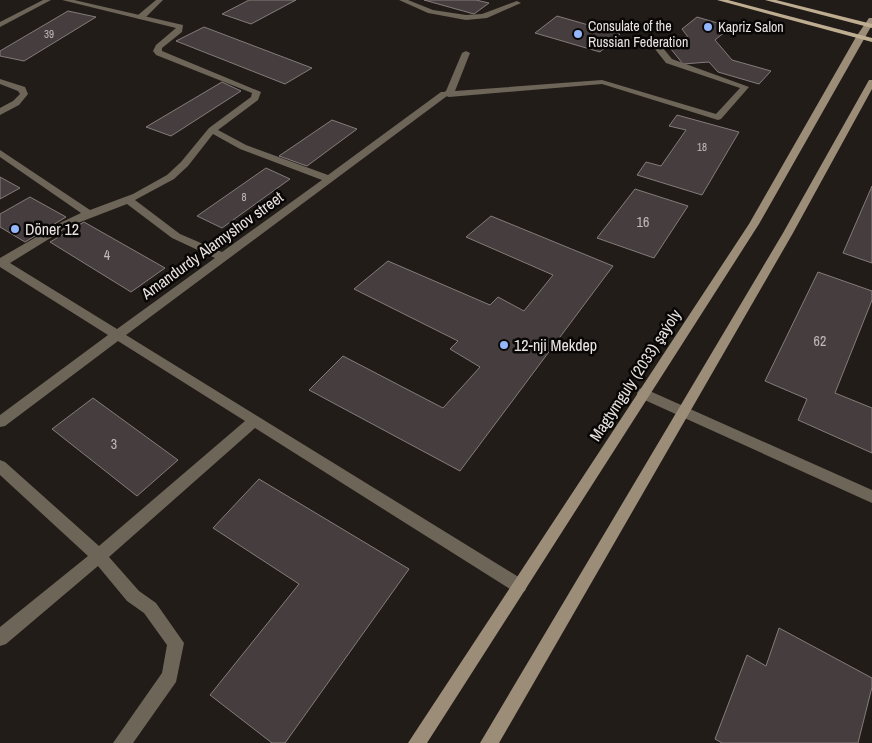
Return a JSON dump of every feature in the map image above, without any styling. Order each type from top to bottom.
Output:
[{"type":"main road","points":[[720,0],[866,39]]},
{"type":"main road","points":[[768,0],[871,23]]},
{"type":"main road","name":"Magtymguly (2033) şaýoly","points":[[417,743],[754,224],[866,39],[871,23]]},
{"type":"main road","points":[[489,743],[788,233],[872,82]]},
{"type":"street","points":[[28,0],[39,4]]},
{"type":"street","points":[[0,25],[48,0]]},
{"type":"street","points":[[65,0],[180,27],[159,47],[157,50],[159,53],[257,92],[255,98],[212,130],[178,170],[147,190],[66,224],[1,262],[519,586]]},
{"type":"street","points":[[142,17],[160,0]]},
{"type":"street","points":[[402,0],[460,18],[484,16],[501,7],[517,4]]},
{"type":"street","points":[[446,94],[602,82],[718,117],[745,87],[669,61],[655,44]]},
{"type":"street","points":[[446,94],[466,53]]},
{"type":"street","points":[[0,81],[22,89],[24,94],[16,103],[0,112]]},
{"type":"street","name":"Amandurdy Alamyshov street","points":[[0,422],[329,178],[446,94]]},
{"type":"street","points":[[212,130],[243,147],[329,178]]},
{"type":"street","points":[[0,153],[89,214]]},
{"type":"street","points":[[127,199],[176,236],[223,257]]},
{"type":"street","points":[[643,393],[872,497]]},
{"type":"street","points":[[0,638],[100,556],[254,421]]},
{"type":"street","points":[[0,466],[100,556],[133,596],[150,608],[176,643],[170,676],[122,743]]},
{"type":"building","points":[[249,0],[296,0],[251,24],[222,14]]},
{"type":"building","points":[[424,0],[476,0],[489,3],[474,14]]},
{"type":"building","points":[[68,11],[96,17],[24,61],[0,56],[0,51]]},
{"type":"building","name":"Consulate of the Russian Federation","points":[[557,16],[620,34],[600,52],[535,33]]},
{"type":"building","points":[[697,17],[731,27],[715,40],[732,60],[771,71],[759,84],[718,72],[709,62],[683,64],[663,39],[688,37],[682,29]]},
{"type":"building","points":[[204,27],[312,68],[285,84],[176,41]]},
{"type":"building","points":[[222,82],[241,91],[171,136],[146,127]]},
{"type":"building","points":[[677,115],[739,132],[702,195],[637,175],[646,162],[661,166],[686,130],[669,126]]},
{"type":"building","points":[[332,120],[357,129],[307,166],[279,156]]},
{"type":"building","points":[[266,168],[290,179],[222,228],[197,216]]},
{"type":"building","points":[[0,177],[20,188],[0,199]]},
{"type":"building","points":[[872,186],[872,263],[843,253]]},
{"type":"building","points":[[635,189],[688,206],[654,258],[597,238]]},
{"type":"building","points":[[30,197],[66,217],[25,242],[0,227],[0,214]]},
{"type":"building","name":"12-nji Mekdep","points":[[491,216],[613,266],[460,471],[309,390],[343,356],[443,408],[480,367],[450,349],[458,341],[354,289],[388,261],[490,305],[498,297],[524,311],[553,275],[466,237]]},
{"type":"building","points":[[84,222],[165,268],[131,292],[50,242]]},
{"type":"building","points":[[818,272],[872,291],[872,300],[835,393],[872,408],[872,453],[798,420],[807,399],[765,381]]},
{"type":"building","points":[[93,398],[178,460],[137,496],[52,429]]},
{"type":"building","points":[[259,479],[409,569],[285,743],[272,743],[210,695],[299,584],[213,528]]},
{"type":"building","points":[[779,628],[872,678],[872,687],[858,743],[722,743],[715,739],[747,655],[766,666]]},
{"type":"place","name":"Kapriz Salon","points":[[708,27]]},
{"type":"place","name":"Consulate of the Russian Federation","points":[[578,34]]},
{"type":"place","name":"Döner 12","points":[[15,229]]},
{"type":"place","name":"12-nji Mekdep","points":[[504,345]]}]
